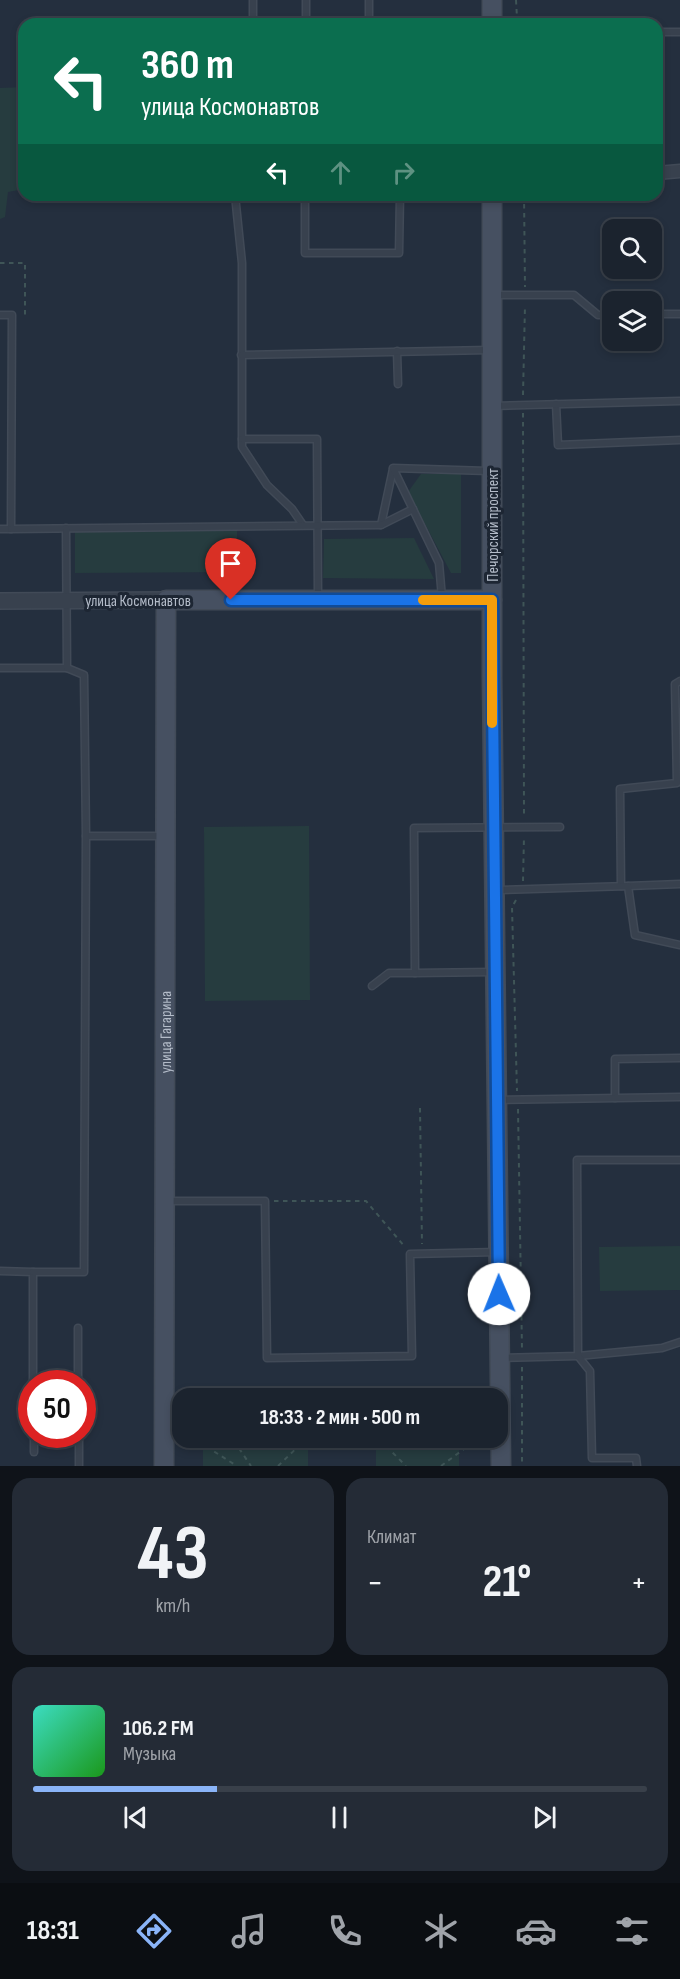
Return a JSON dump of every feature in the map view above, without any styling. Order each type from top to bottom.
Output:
[{"type":"main road","points":[[492,0],[492,18]]},
{"type":"main road","name":"Печорский проспект","points":[[492,201],[492,600],[500,1388]]},
{"type":"main road","name":"улица Космонавтов","points":[[166,600],[492,600]]},
{"type":"main road","name":"улица Гагарина","points":[[164,1466],[166,600]]},
{"type":"main road","name":"Печорский проспект","points":[[500,1448],[501,1466]]},
{"type":"street","points":[[663,172],[680,171]]},
{"type":"street","name":"улица Космонавтов","points":[[0,601],[166,600]]},
{"type":"lane","points":[[253,0],[253,18]]},
{"type":"lane","points":[[306,0],[306,18]]},
{"type":"lane","points":[[369,0],[369,18]]},
{"type":"lane","points":[[663,32],[680,32]]},
{"type":"lane","points":[[236,201],[242,263],[242,447],[267,485],[292,509],[303,525]]},
{"type":"lane","points":[[305,201],[305,253],[399,253],[400,201]]},
{"type":"lane","points":[[492,295],[574,294],[598,315],[602,315]]},
{"type":"lane","points":[[662,314],[680,314]]},
{"type":"lane","points":[[0,315],[12,315],[11,529]]},
{"type":"lane","points":[[241,355],[492,350]]},
{"type":"lane","points":[[398,351],[398,384]]},
{"type":"lane","points":[[493,406],[680,401]]},
{"type":"lane","points":[[556,404],[558,445],[680,440]]},
{"type":"lane","points":[[242,440],[317,440],[318,600]]},
{"type":"lane","points":[[393,468],[492,471]]},
{"type":"lane","points":[[393,468],[439,563],[442,600]]},
{"type":"lane","points":[[381,525],[393,468]]},
{"type":"lane","points":[[0,529],[381,525],[413,509]]},
{"type":"lane","points":[[66,528],[67,668]]},
{"type":"lane","points":[[0,668],[67,668],[84,675],[86,836],[84,1272],[0,1271]]},
{"type":"lane","points":[[680,681],[675,684],[677,783],[620,789],[625,885],[635,935],[680,945]]},
{"type":"lane","points":[[415,973],[414,828],[560,827]]},
{"type":"lane","points":[[86,836],[165,836]]},
{"type":"lane","points":[[494,890],[680,884]]},
{"type":"lane","points":[[372,986],[389,973],[495,972]]},
{"type":"lane","points":[[615,1098],[615,1059],[680,1058]]},
{"type":"lane","points":[[497,1100],[680,1097]]},
{"type":"lane","points":[[637,1466],[636,1458],[592,1458],[590,1371],[578,1356],[577,1160],[680,1160]]},
{"type":"lane","points":[[164,1201],[265,1201],[267,1358],[412,1356],[410,1254],[498,1252]]},
{"type":"lane","points":[[33,1272],[33,1370]]},
{"type":"lane","points":[[78,1328],[78,1370]]},
{"type":"lane","points":[[500,1358],[578,1356],[662,1348],[680,1341]]},
{"type":"lane","points":[[164,1437],[172,1435]]},
{"type":"lane","points":[[79,1448],[79,1466]]},
{"type":"path","points":[[516,0],[516,18]]},
{"type":"path","points":[[0,263],[25,263],[25,315],[12,315]]},
{"type":"path","points":[[420,1108],[422,1253]]},
{"type":"path","points":[[265,1201],[366,1201],[410,1254]]},
{"type":"path","points":[[164,1437],[172,1438]]},
{"type":"path","points":[[208,1448],[237,1466]]},
{"type":"path","points":[[239,1448],[251,1466]]},
{"type":"path","points":[[278,1466],[297,1448]]},
{"type":"path","points":[[388,1448],[406,1466]]},
{"type":"path","points":[[441,1466],[467,1448]]},
{"type":"green space","points":[[18,87],[18,190],[8,192],[5,217],[0,219],[0,88]]},
{"type":"green space","points":[[421,474],[461,474],[461,573],[451,573],[408,492]]},
{"type":"green space","points":[[237,530],[237,572],[75,573],[75,531]]},
{"type":"green space","points":[[414,538],[434,579],[323,578],[324,539]]},
{"type":"green space","points":[[309,826],[310,1000],[205,1001],[204,827]]},
{"type":"green space","points":[[680,1246],[680,1290],[600,1291],[599,1247]]},
{"type":"green space","points":[[376,1448],[459,1448],[459,1466],[376,1466]]},
{"type":"green space","points":[[203,1449],[308,1450],[308,1466],[203,1466]]},
{"type":"slow traffic","points":[[423,600],[492,600],[492,723]]},
{"type":"route","points":[[231,600],[492,600],[499,1294]]}]
